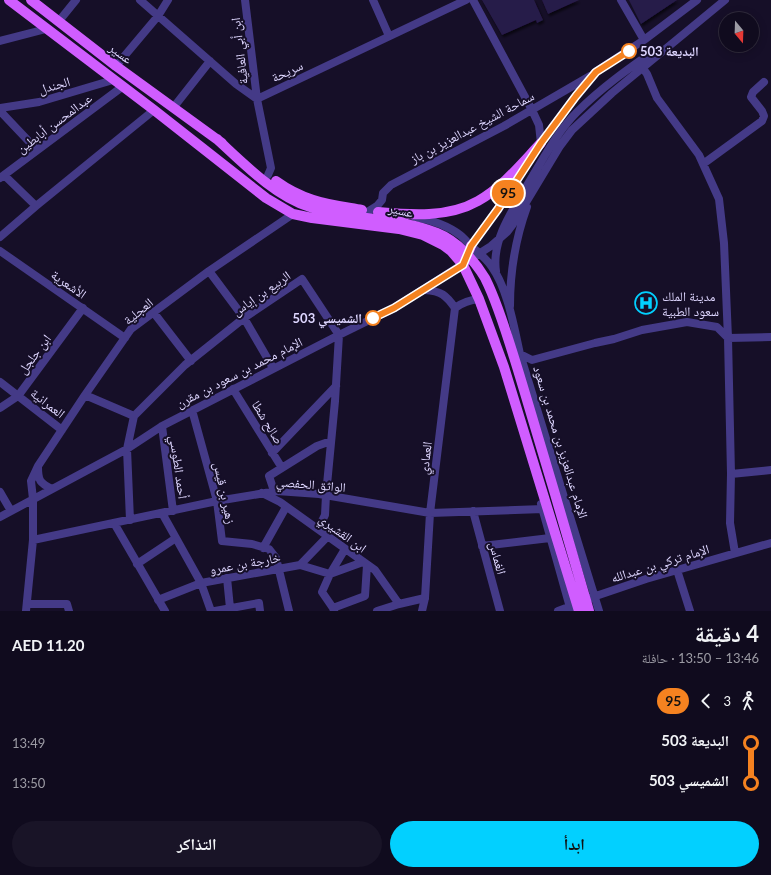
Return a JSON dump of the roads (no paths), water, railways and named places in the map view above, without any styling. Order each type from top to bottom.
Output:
[{"type":"main road","points":[[9,0],[154,110],[266,198],[293,214],[312,218],[399,229],[423,235],[443,245],[451,251],[463,265],[479,299],[504,367],[579,611]]},
{"type":"main road","name":"عسير","points":[[31,0],[116,66],[217,139],[248,167],[284,194],[308,207],[329,212],[388,220],[412,225],[439,234],[453,241],[478,267],[485,279],[506,331]]},
{"type":"main road","name":"سماحة الشيخ عبدالعزيز بن باز","points":[[217,139],[299,195],[315,201],[369,212],[403,214],[431,214],[453,210],[477,202],[509,177],[541,143]]},
{"type":"main road","name":"سماحة الشيخ عبدالعزيز بن باز","points":[[463,265],[475,249]]},
{"type":"main road","name":"الإمام عبدالعزيز بن محمد بن سعود","points":[[506,331],[589,611]]},
{"type":"street","points":[[59,21],[76,0]]},
{"type":"street","points":[[140,0],[236,84],[257,99]]},
{"type":"street","points":[[116,66],[158,16],[168,0]]},
{"type":"street","name":"ابن أبي العافية","points":[[245,0],[257,99],[271,168],[268,175]]},
{"type":"street","points":[[373,0],[389,36]]},
{"type":"street","name":"سريحة","points":[[257,99],[466,0]]},
{"type":"street","points":[[473,0],[532,110],[539,125],[541,143]]},
{"type":"street","points":[[621,0],[644,40]]},
{"type":"street","name":"سماحة الشيخ عبدالعزيز بن باز","points":[[369,212],[382,200],[383,193],[391,185],[532,110],[596,72],[644,40],[697,0]]},
{"type":"street","points":[[506,331],[495,264],[501,233],[553,142],[565,125],[605,87],[723,0]]},
{"type":"street","points":[[475,249],[491,246],[506,232],[533,192],[560,146],[572,130],[642,67],[723,0]]},
{"type":"street","points":[[0,42],[46,28]]},
{"type":"street","points":[[173,108],[210,61]]},
{"type":"street","points":[[642,67],[647,74],[657,98],[699,155],[719,199],[724,243],[728,338],[731,474],[730,523],[735,553]]},
{"type":"street","name":"سماحة الشيخ عبدالعزيز بن باز","points":[[475,249],[498,209],[541,143],[596,72]]},
{"type":"street","name":"الجندل","points":[[1,112],[12,106],[38,102],[113,80]]},
{"type":"street","points":[[703,164],[762,121],[764,116],[762,111],[751,97],[753,92],[764,82]]},
{"type":"street","name":"عبدالمحسن أبابطين","points":[[1,176],[122,87]]},
{"type":"street","points":[[0,237],[154,110]]},
{"type":"street","points":[[1,112],[37,150]]},
{"type":"street","points":[[1,176],[36,206]]},
{"type":"street","points":[[510,312],[510,284],[517,236],[533,192]]},
{"type":"street","name":"العجلية","points":[[27,607],[32,540],[33,500],[31,481],[38,466],[85,395],[131,329],[209,271],[293,214]]},
{"type":"street","name":"عسير","points":[[403,214],[431,221],[450,229],[475,249],[492,268],[499,281]]},
{"type":"street","name":"الأشعرية","points":[[0,251],[125,338]]},
{"type":"street","name":"الإمام محمد بن سعود بن مقرن","points":[[0,517],[127,449],[162,426],[192,410],[394,308],[463,265]]},
{"type":"street","points":[[209,271],[244,318],[273,368]]},
{"type":"street","name":"الربيع بن إياس","points":[[134,416],[191,361],[244,318],[302,279],[339,335]]},
{"type":"street","name":"الإمام عبدالعزيز بن محمد بن سعود","points":[[499,281],[510,312],[520,354],[599,611]]},
{"type":"street","points":[[424,290],[436,290],[448,299],[455,308],[463,302],[479,299],[543,509],[570,609]]},
{"type":"street","name":"ابن جلجل","points":[[0,408],[18,396],[83,308]]},
{"type":"street","name":"العمادي","points":[[422,611],[425,598],[430,513],[455,308]]},
{"type":"street","points":[[154,313],[191,361]]},
{"type":"street","points":[[520,354],[532,360],[614,339],[642,330],[687,322],[717,327],[728,338],[771,337]]},
{"type":"street","points":[[318,529],[325,515],[339,335]]},
{"type":"street","name":"العمرانية","points":[[0,382],[62,430]]},
{"type":"street","points":[[272,453],[336,386]]},
{"type":"street","name":"صالح شطا","points":[[233,389],[282,468]]},
{"type":"street","points":[[85,395],[134,416],[127,449],[130,520]]},
{"type":"street","name":"زهير بن قيس","points":[[192,410],[217,501],[222,541],[252,544],[269,549],[276,558],[289,611]]},
{"type":"street","name":"أحمد الطوسي","points":[[162,426],[173,511]]},
{"type":"street","points":[[274,492],[269,476],[317,446],[331,441]]},
{"type":"street","points":[[38,466],[38,478],[43,485],[52,489]]},
{"type":"street","points":[[731,474],[771,470]]},
{"type":"street","points":[[0,492],[11,511]]},
{"type":"street","name":"الواثق الحفصي","points":[[32,540],[217,501],[274,492],[326,495],[430,513],[543,509]]},
{"type":"street","name":"ابن القشيري","points":[[262,493],[286,507],[375,570],[399,604]]},
{"type":"street","points":[[263,548],[286,507]]},
{"type":"street","name":"الغماس","points":[[473,511],[500,611]]},
{"type":"street","points":[[162,513],[202,583],[211,611]]},
{"type":"street","points":[[114,523],[165,611]]},
{"type":"street","name":"خارجة بن عمرو","points":[[158,600],[202,583],[300,565],[328,536]]},
{"type":"street","points":[[138,564],[176,538]]},
{"type":"street","points":[[482,546],[551,541]]},
{"type":"street","name":"الإمام تركي بن عبدالله","points":[[558,611],[570,609],[595,596],[677,570],[771,543]]},
{"type":"street","points":[[300,565],[330,574],[365,563],[365,596],[333,609],[322,592],[330,574],[345,549]]},
{"type":"street","points":[[677,570],[690,611]]},
{"type":"street","points":[[227,578],[230,608]]},
{"type":"street","points":[[377,611],[425,598]]},
{"type":"street","points":[[215,611],[259,603],[260,611]]},
{"type":"street","points":[[27,607],[66,604],[69,611]]},
{"type":"place","name":"البديعة 503","points":[[629,51]]},
{"type":"place","name":"مدينة الملك سعود الطبية","points":[[646,303]]},
{"type":"place","name":"الشميسي 503","points":[[373,318]]}]
